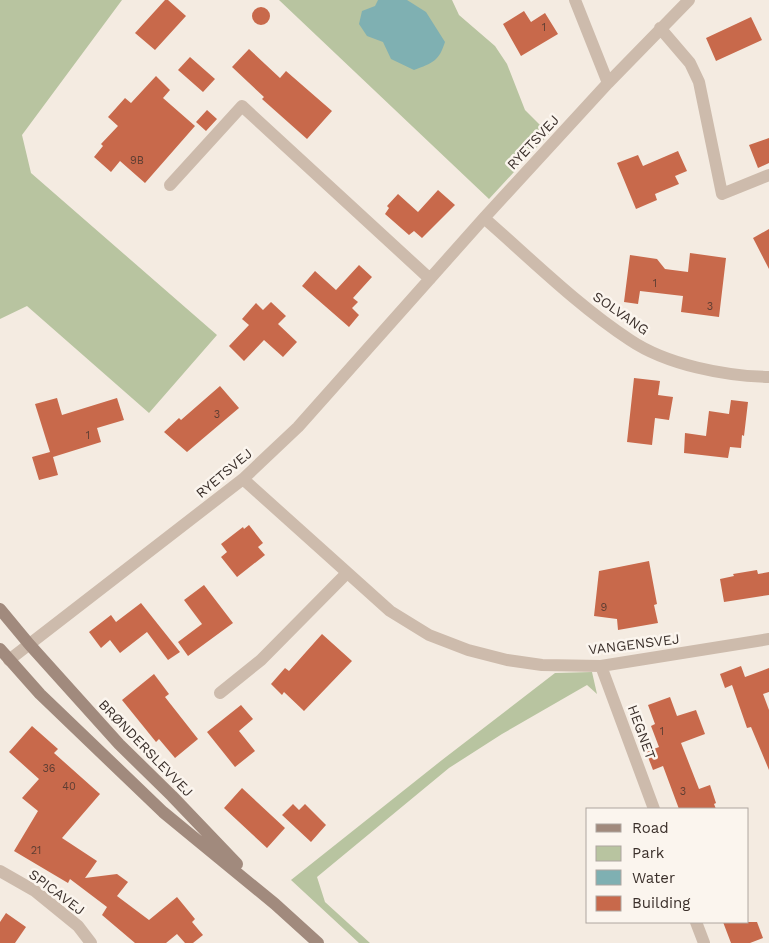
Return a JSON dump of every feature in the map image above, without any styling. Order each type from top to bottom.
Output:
[{"type":"main road","name":"BRØNDERSLEVVEJ","points":[[0,608],[29,644],[119,744],[172,796],[275,904]]},
{"type":"main road","name":"BRØNDERSLEVVEJ","points":[[0,649],[40,694],[156,806],[275,904],[318,943]]},
{"type":"street","points":[[575,0],[608,83]]},
{"type":"street","name":"RYETSVEJ","points":[[9,660],[243,479],[298,427],[484,218],[608,83],[689,0]]},
{"type":"street","points":[[660,28],[690,64],[699,82],[722,194],[769,176]]},
{"type":"street","points":[[170,185],[242,106],[430,279]]},
{"type":"street","name":"SOLVANG","points":[[484,218],[588,309],[631,341],[674,361],[718,372],[769,377]]},
{"type":"street","name":"VANGENSVEJ","points":[[243,479],[390,611],[429,634],[468,650],[506,660],[542,665],[601,666],[769,639]]},
{"type":"street","points":[[220,693],[261,660],[347,573]]},
{"type":"street","name":"HEGNET","points":[[601,666],[654,808]]},
{"type":"street","name":"SPICAVEJ","points":[[0,871],[35,891],[78,926],[91,943]]},
{"type":"street","points":[[696,923],[704,943]]},
{"type":"green space","points":[[0,0],[122,0],[22,135],[31,173],[217,335],[149,413],[27,306],[0,319]]},
{"type":"green space","points":[[279,0],[452,0],[459,15],[495,46],[507,64],[525,110],[549,134],[489,199]]},
{"type":"green space","points":[[592,672],[597,694],[587,685],[502,734],[449,768],[317,877],[325,902],[370,943],[359,943],[291,880],[555,673]]},
{"type":"water","points":[[378,0],[407,0],[426,12],[445,42],[438,57],[431,63],[414,70],[391,59],[383,42],[367,36],[359,24],[362,11],[375,6]]},
{"type":"building","points":[[165,0],[168,0],[186,16],[155,50],[135,33]]},
{"type":"building","points":[[261,7],[267,10],[270,16],[267,22],[261,25],[255,22],[252,16],[255,10]]},
{"type":"building","points":[[524,11],[531,22],[545,13],[558,34],[521,56],[503,24]]},
{"type":"building","points":[[751,17],[762,40],[716,61],[706,38]]},
{"type":"building","points":[[249,49],[280,78],[286,71],[332,111],[307,139],[262,99],[264,97],[232,67]]},
{"type":"building","points":[[190,57],[215,79],[203,92],[178,70]]},
{"type":"building","points":[[156,76],[170,90],[163,98],[195,126],[145,183],[120,161],[111,172],[94,157],[103,146],[101,144],[118,126],[108,117],[125,98],[131,103]]},
{"type":"building","points":[[207,110],[217,119],[206,131],[196,122]]},
{"type":"building","points":[[769,138],[769,163],[758,168],[749,145]]},
{"type":"building","points":[[678,151],[687,171],[675,176],[679,184],[655,194],[657,200],[636,209],[617,163],[638,155],[643,166]]},
{"type":"building","points":[[438,190],[455,205],[422,238],[414,231],[409,235],[385,214],[389,208],[387,206],[398,194],[418,212]]},
{"type":"building","points":[[769,229],[769,269],[753,238]]},
{"type":"building","points":[[690,253],[726,258],[719,317],[681,312],[683,296],[640,291],[638,304],[624,302],[630,255],[657,259],[665,269],[688,272]]},
{"type":"building","points":[[359,265],[372,277],[353,298],[358,302],[352,308],[359,315],[349,327],[302,286],[315,271],[336,290]]},
{"type":"building","points":[[271,302],[286,316],[278,324],[297,342],[283,357],[264,340],[244,361],[229,346],[249,325],[242,319],[256,303],[263,310]]},
{"type":"building","points":[[634,378],[660,381],[658,395],[673,397],[669,420],[655,418],[652,445],[627,442]]},
{"type":"building","points":[[220,386],[239,408],[187,452],[164,432],[179,418],[181,420]]},
{"type":"building","points":[[57,398],[62,415],[117,398],[124,420],[97,428],[101,442],[53,457],[58,475],[39,480],[32,457],[50,452],[35,404]]},
{"type":"building","points":[[731,400],[748,402],[741,448],[730,447],[728,458],[684,453],[685,433],[706,436],[709,411],[729,414]]},
{"type":"building","points":[[249,525],[263,543],[258,547],[265,555],[237,577],[221,557],[227,552],[221,544],[243,527],[244,529]]},
{"type":"building","points":[[649,561],[657,604],[654,605],[658,623],[618,630],[617,619],[594,616],[599,571]]},
{"type":"building","points":[[757,570],[758,574],[769,572],[769,595],[724,602],[720,579],[734,576],[733,574]]},
{"type":"building","points":[[204,585],[233,623],[188,656],[178,642],[202,624],[184,600]]},
{"type":"building","points":[[141,603],[180,652],[168,660],[147,632],[120,653],[110,640],[101,648],[89,632],[111,615],[116,622]]},
{"type":"building","points":[[322,634],[352,661],[304,711],[284,692],[282,695],[271,684],[285,668],[289,671]]},
{"type":"building","points":[[741,666],[745,677],[769,668],[769,692],[763,694],[769,710],[769,770],[751,727],[747,728],[732,685],[725,688],[720,674]]},
{"type":"building","points":[[154,674],[169,694],[165,697],[198,739],[175,758],[159,739],[156,742],[122,700]]},
{"type":"building","points":[[670,697],[677,716],[696,710],[705,734],[681,743],[699,789],[710,785],[716,803],[714,804],[716,808],[679,808],[663,766],[653,770],[646,752],[659,747],[651,726],[655,724],[648,705]]},
{"type":"building","points":[[241,705],[253,719],[239,731],[255,751],[235,767],[207,732]]},
{"type":"building","points":[[32,726],[58,749],[54,753],[100,794],[62,838],[97,861],[85,878],[117,874],[128,882],[117,896],[149,920],[177,897],[195,919],[192,922],[203,935],[193,943],[185,943],[177,934],[166,943],[135,943],[102,915],[107,907],[70,879],[68,883],[14,851],[38,811],[22,798],[39,779],[9,752]]},
{"type":"building","points":[[242,788],[285,828],[267,848],[224,808]]},
{"type":"building","points":[[293,804],[299,810],[305,804],[326,825],[311,842],[282,815]]},
{"type":"building","points":[[6,913],[26,927],[15,943],[0,943],[0,922]]},
{"type":"building","points":[[757,922],[763,938],[750,943],[731,943],[723,923]]}]
